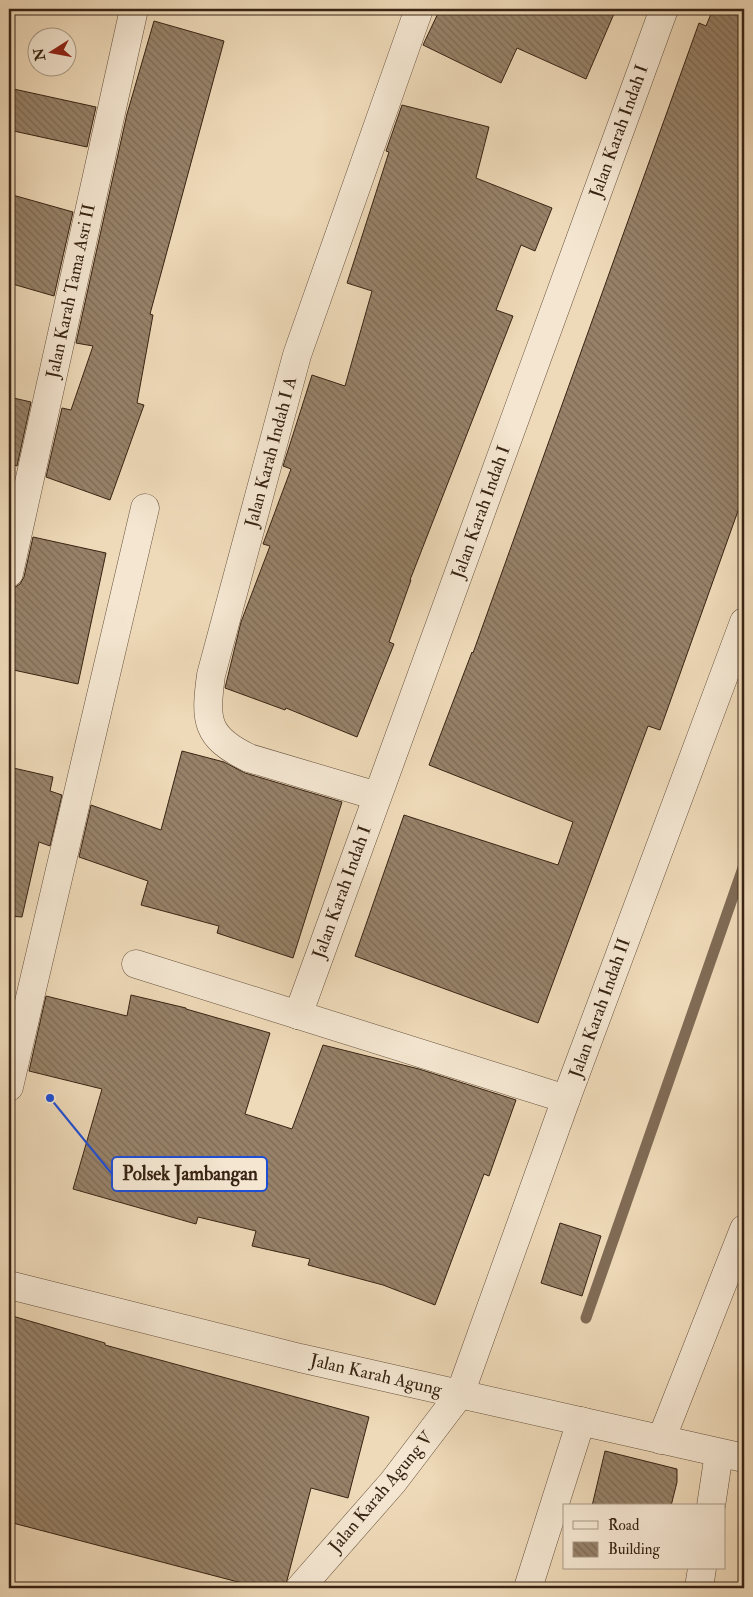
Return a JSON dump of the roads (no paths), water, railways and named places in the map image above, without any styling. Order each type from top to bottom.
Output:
[{"type":"street","name":"Jalan Karah Tama Asri II","points":[[9,574],[134,9]]},
{"type":"street","name":"Jalan Karah Indah I A","points":[[377,796],[249,758],[230,748],[218,737],[211,726],[207,701],[211,675],[297,355],[419,9]]},
{"type":"street","name":"Jalan Karah Indah I","points":[[298,1015],[664,9]]},
{"type":"street","points":[[9,1086],[145,508]]},
{"type":"street","name":"Jalan Karah Indah II","points":[[460,1394],[566,1099],[744,622]]},
{"type":"street","points":[[136,964],[566,1099]]},
{"type":"street","points":[[661,1440],[744,1229]]},
{"type":"street","name":"Jalan Karah Agung","points":[[9,1285],[300,1358],[732,1455]]},
{"type":"street","name":"Jalan Karah Agung V","points":[[300,1588],[394,1482],[460,1394]]},
{"type":"street","points":[[528,1588],[581,1422]]},
{"type":"street","points":[[712,1504],[732,1455]]},
{"type":"street","points":[[699,1588],[702,1570]]},
{"type":"waterway","points":[[586,1318],[744,865]]},
{"type":"place","name":"Polsek Jambangan","points":[[50,1098]]}]
